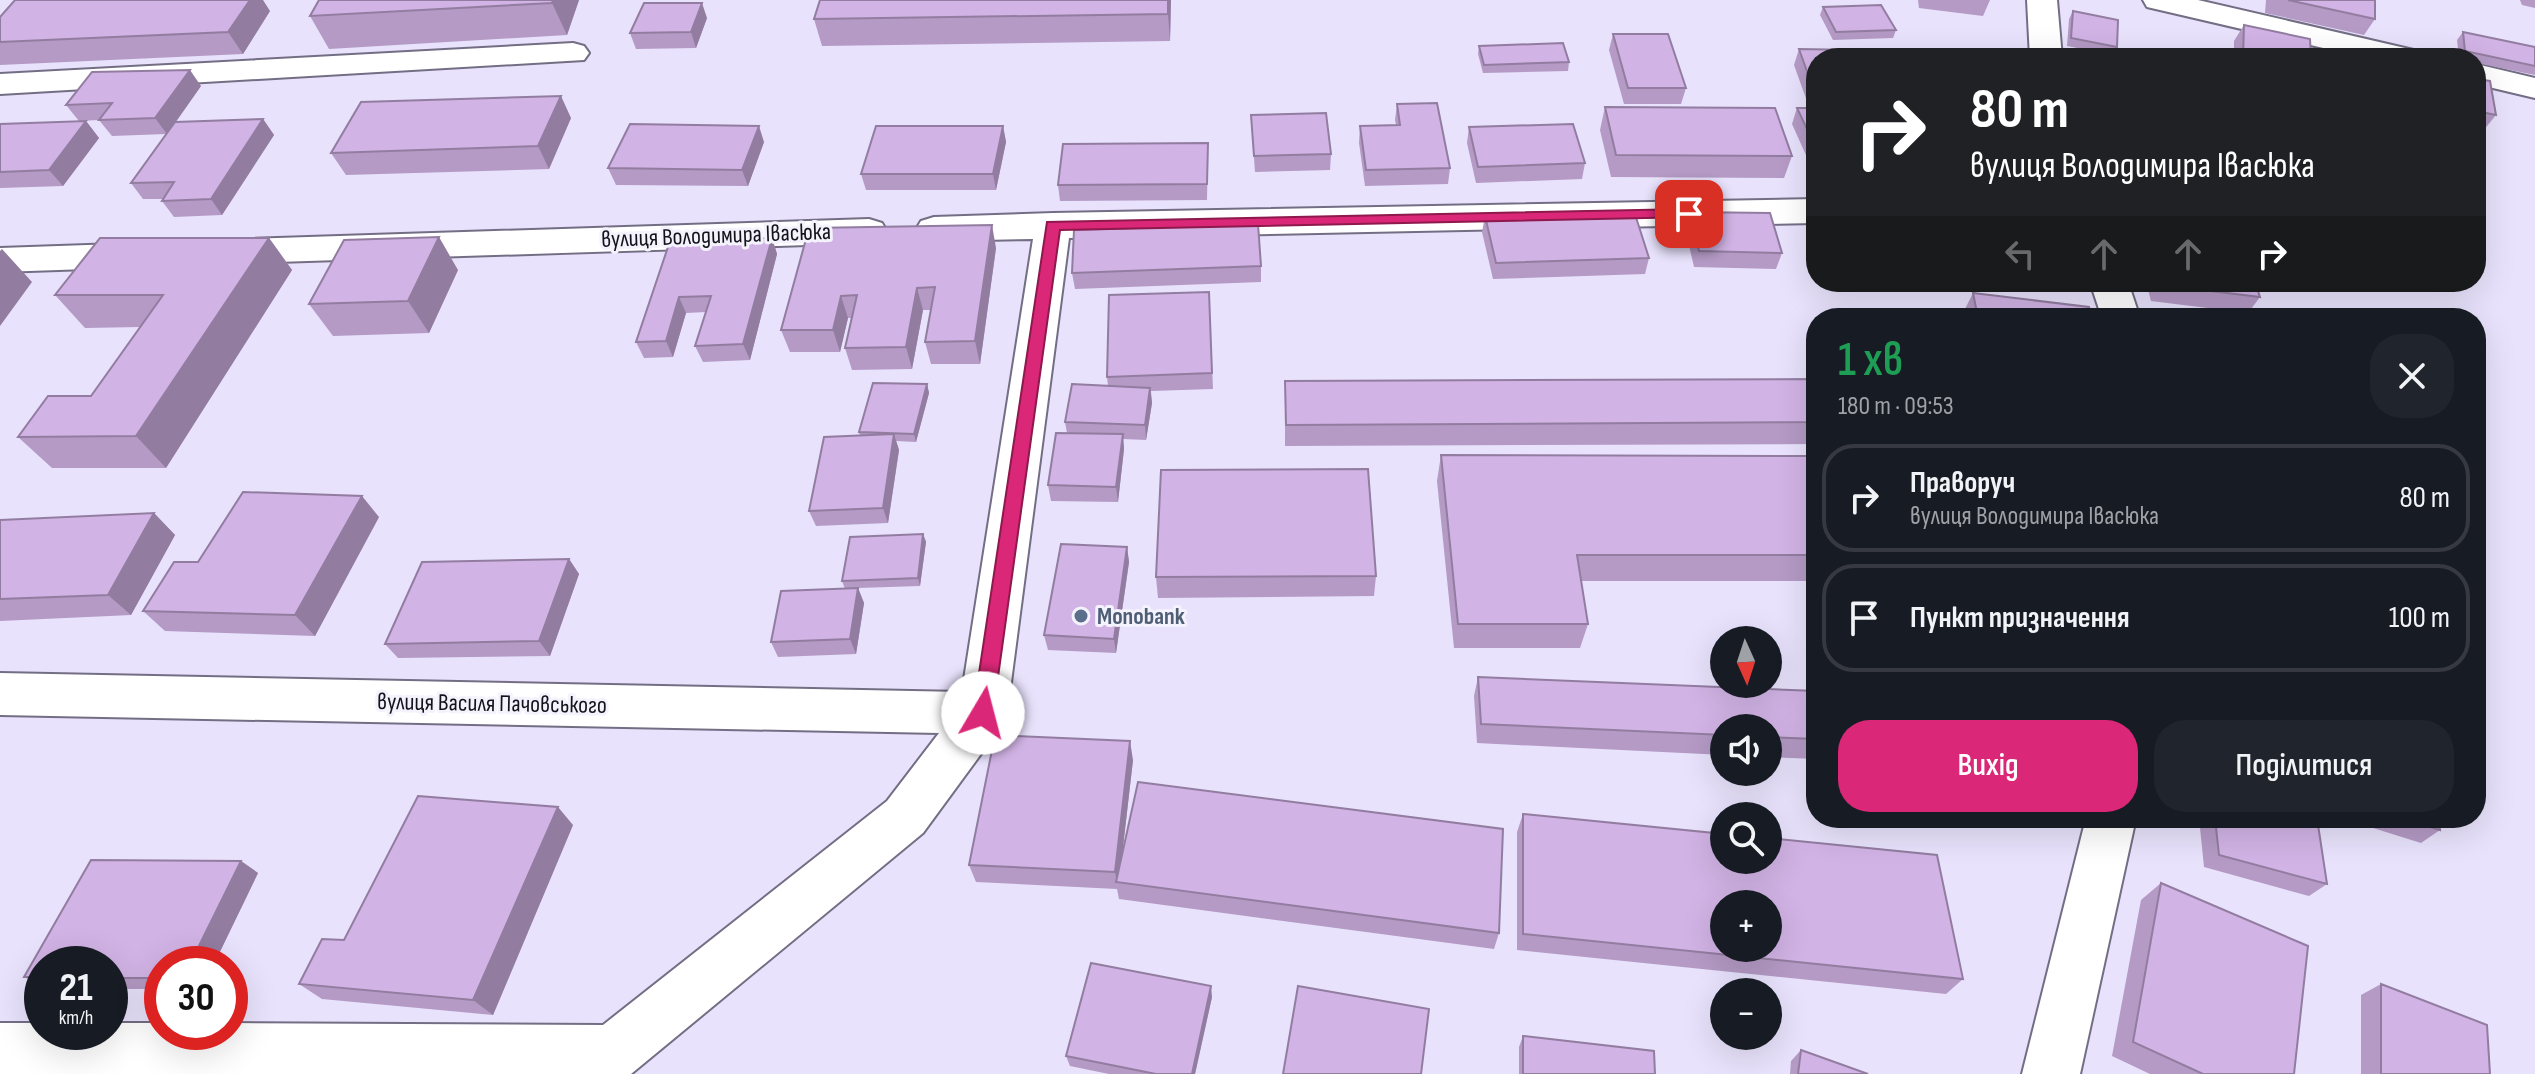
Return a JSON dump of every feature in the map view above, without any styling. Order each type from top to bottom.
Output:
[{"type":"street","points":[[2042,0],[2045,48]]},
{"type":"street","points":[[2158,0],[2364,48]]},
{"type":"street","points":[[7,91],[573,53]]},
{"type":"street","points":[[2486,76],[2535,88]]},
{"type":"street","name":"вулиця Володимира Івасюка","points":[[0,260],[1053,225],[1806,211]]},
{"type":"street","points":[[0,1051],[599,1064],[905,817],[983,713],[1053,225]]},
{"type":"street","name":"вулиця Василя Пачовського","points":[[0,694],[983,713]]},
{"type":"street","points":[[2051,1074],[2109,828]]},
{"type":"building","points":[[15,0],[250,0],[228,32],[0,42],[0,17]]},
{"type":"building","points":[[319,0],[553,0],[552,3],[310,16]]},
{"type":"building","points":[[820,0],[1168,0],[1168,14],[814,19]]},
{"type":"building","points":[[2288,0],[2375,0],[2375,19]]},
{"type":"building","points":[[644,3],[702,3],[691,32],[630,33]]},
{"type":"building","points":[[1881,5],[1896,30],[1836,32],[1823,7]]},
{"type":"building","points":[[2073,11],[2118,20],[2117,47],[2071,38]]},
{"type":"building","points":[[2244,25],[2310,39],[2310,48],[2243,48]]},
{"type":"building","points":[[2463,32],[2535,47],[2535,66],[2486,56],[2486,48],[2465,48]]},
{"type":"building","points":[[1613,34],[1668,34],[1686,88],[1628,88]]},
{"type":"building","points":[[1563,43],[1569,62],[1484,65],[1479,46]]},
{"type":"building","points":[[1799,49],[1806,49],[1806,68]]},
{"type":"building","points":[[190,70],[155,118],[99,120],[112,103],[66,105],[92,72]]},
{"type":"building","points":[[2486,80],[2490,81],[2496,115],[2486,113]]},
{"type":"building","points":[[561,96],[538,146],[331,153],[361,102]]},
{"type":"building","points":[[1437,103],[1450,168],[1366,170],[1360,126],[1400,125],[1397,104]]},
{"type":"building","points":[[1605,107],[1775,108],[1792,156],[1616,155]]},
{"type":"building","points":[[1797,108],[1806,108],[1806,127]]},
{"type":"building","points":[[1326,113],[1331,154],[1254,156],[1251,115]]},
{"type":"building","points":[[263,119],[211,199],[162,201],[174,182],[131,183],[175,122]]},
{"type":"building","points":[[86,121],[49,170],[0,172],[0,124]]},
{"type":"building","points":[[630,124],[759,126],[742,170],[608,168]]},
{"type":"building","points":[[1573,124],[1585,163],[1478,167],[1469,127]]},
{"type":"building","points":[[876,126],[1003,126],[993,174],[861,174]]},
{"type":"building","points":[[1208,143],[1207,184],[1058,185],[1063,144]]},
{"type":"building","points":[[1634,211],[1649,258],[1496,263],[1485,216]]},
{"type":"building","points":[[1690,212],[1770,213],[1782,253],[1699,251]]},
{"type":"building","points":[[1258,224],[1261,266],[1072,273],[1074,230]]},
{"type":"building","points":[[992,225],[975,341],[925,342],[935,287],[917,288],[906,347],[845,348],[857,295],[841,296],[833,330],[781,330],[809,228]]},
{"type":"building","points":[[439,237],[408,301],[309,304],[344,240]]},
{"type":"building","points":[[100,238],[269,238],[136,436],[18,437],[48,396],[91,396],[163,295],[55,295]]},
{"type":"building","points":[[772,238],[743,344],[695,346],[711,296],[679,297],[666,341],[636,342],[670,241]]},
{"type":"building","points":[[1209,292],[1212,373],[1107,377],[1109,295]]},
{"type":"building","points":[[2219,292],[2258,292],[2260,297]]},
{"type":"building","points":[[1973,293],[2089,308],[1976,308]]},
{"type":"building","points":[[1806,379],[1806,422],[1286,425],[1285,381]]},
{"type":"building","points":[[873,383],[927,384],[914,434],[859,432]]},
{"type":"building","points":[[1072,384],[1150,388],[1145,425],[1065,422]]},
{"type":"building","points":[[1056,433],[1123,434],[1116,487],[1048,485]]},
{"type":"building","points":[[894,434],[883,508],[809,511],[824,437]]},
{"type":"building","points":[[1441,455],[1806,456],[1806,555],[1577,555],[1588,624],[1458,624]]},
{"type":"building","points":[[1368,469],[1376,576],[1156,577],[1161,470]]},
{"type":"building","points":[[243,492],[362,496],[295,615],[143,611],[174,562],[198,562]]},
{"type":"building","points":[[154,513],[108,595],[0,599],[0,520]]},
{"type":"building","points":[[923,534],[918,578],[842,581],[850,537]]},
{"type":"building","points":[[1061,544],[1127,547],[1114,639],[1044,635]]},
{"type":"building","points":[[569,559],[539,641],[385,644],[422,562]]},
{"type":"building","points":[[858,588],[850,639],[771,642],[781,591]]},
{"type":"building","points":[[1478,677],[1710,687],[1710,698],[1782,698],[1782,690],[1806,691],[1806,739],[1782,738],[1782,714],[1710,714],[1710,734],[1481,724]]},
{"type":"building","points":[[995,735],[1130,741],[1115,872],[969,865]]},
{"type":"building","points":[[1138,782],[1503,829],[1499,933],[1116,882]]},
{"type":"building","points":[[418,796],[558,807],[473,1000],[299,984],[322,939],[344,940]]},
{"type":"building","points":[[1523,814],[1710,833],[1710,874],[1782,874],[1782,839],[1937,855],[1963,979],[1782,960],[1782,890],[1710,890],[1710,953],[1523,934]]},
{"type":"building","points":[[2216,828],[2319,828],[2327,884],[2219,855]]},
{"type":"building","points":[[91,860],[241,861],[199,946],[144,946],[144,978],[128,978],[128,946],[42,946]]},
{"type":"building","points":[[2161,883],[2308,946],[2294,1074],[2203,1074],[2133,1042]]},
{"type":"building","points":[[1091,963],[1211,986],[1192,1074],[1156,1074],[1066,1056]]},
{"type":"building","points":[[2381,984],[2487,1025],[2490,1074],[2381,1074]]},
{"type":"building","points":[[1298,986],[1429,1009],[1421,1074],[1283,1074]]},
{"type":"building","points":[[1523,1036],[1654,1051],[1655,1074],[1523,1074]]},
{"type":"building","points":[[1801,1050],[1868,1074],[1798,1074]]},
{"type":"place","name":"Monobank","points":[[1081,616]]},
{"type":"route","points":[[983,713],[1053,225],[1689,214]]}]
